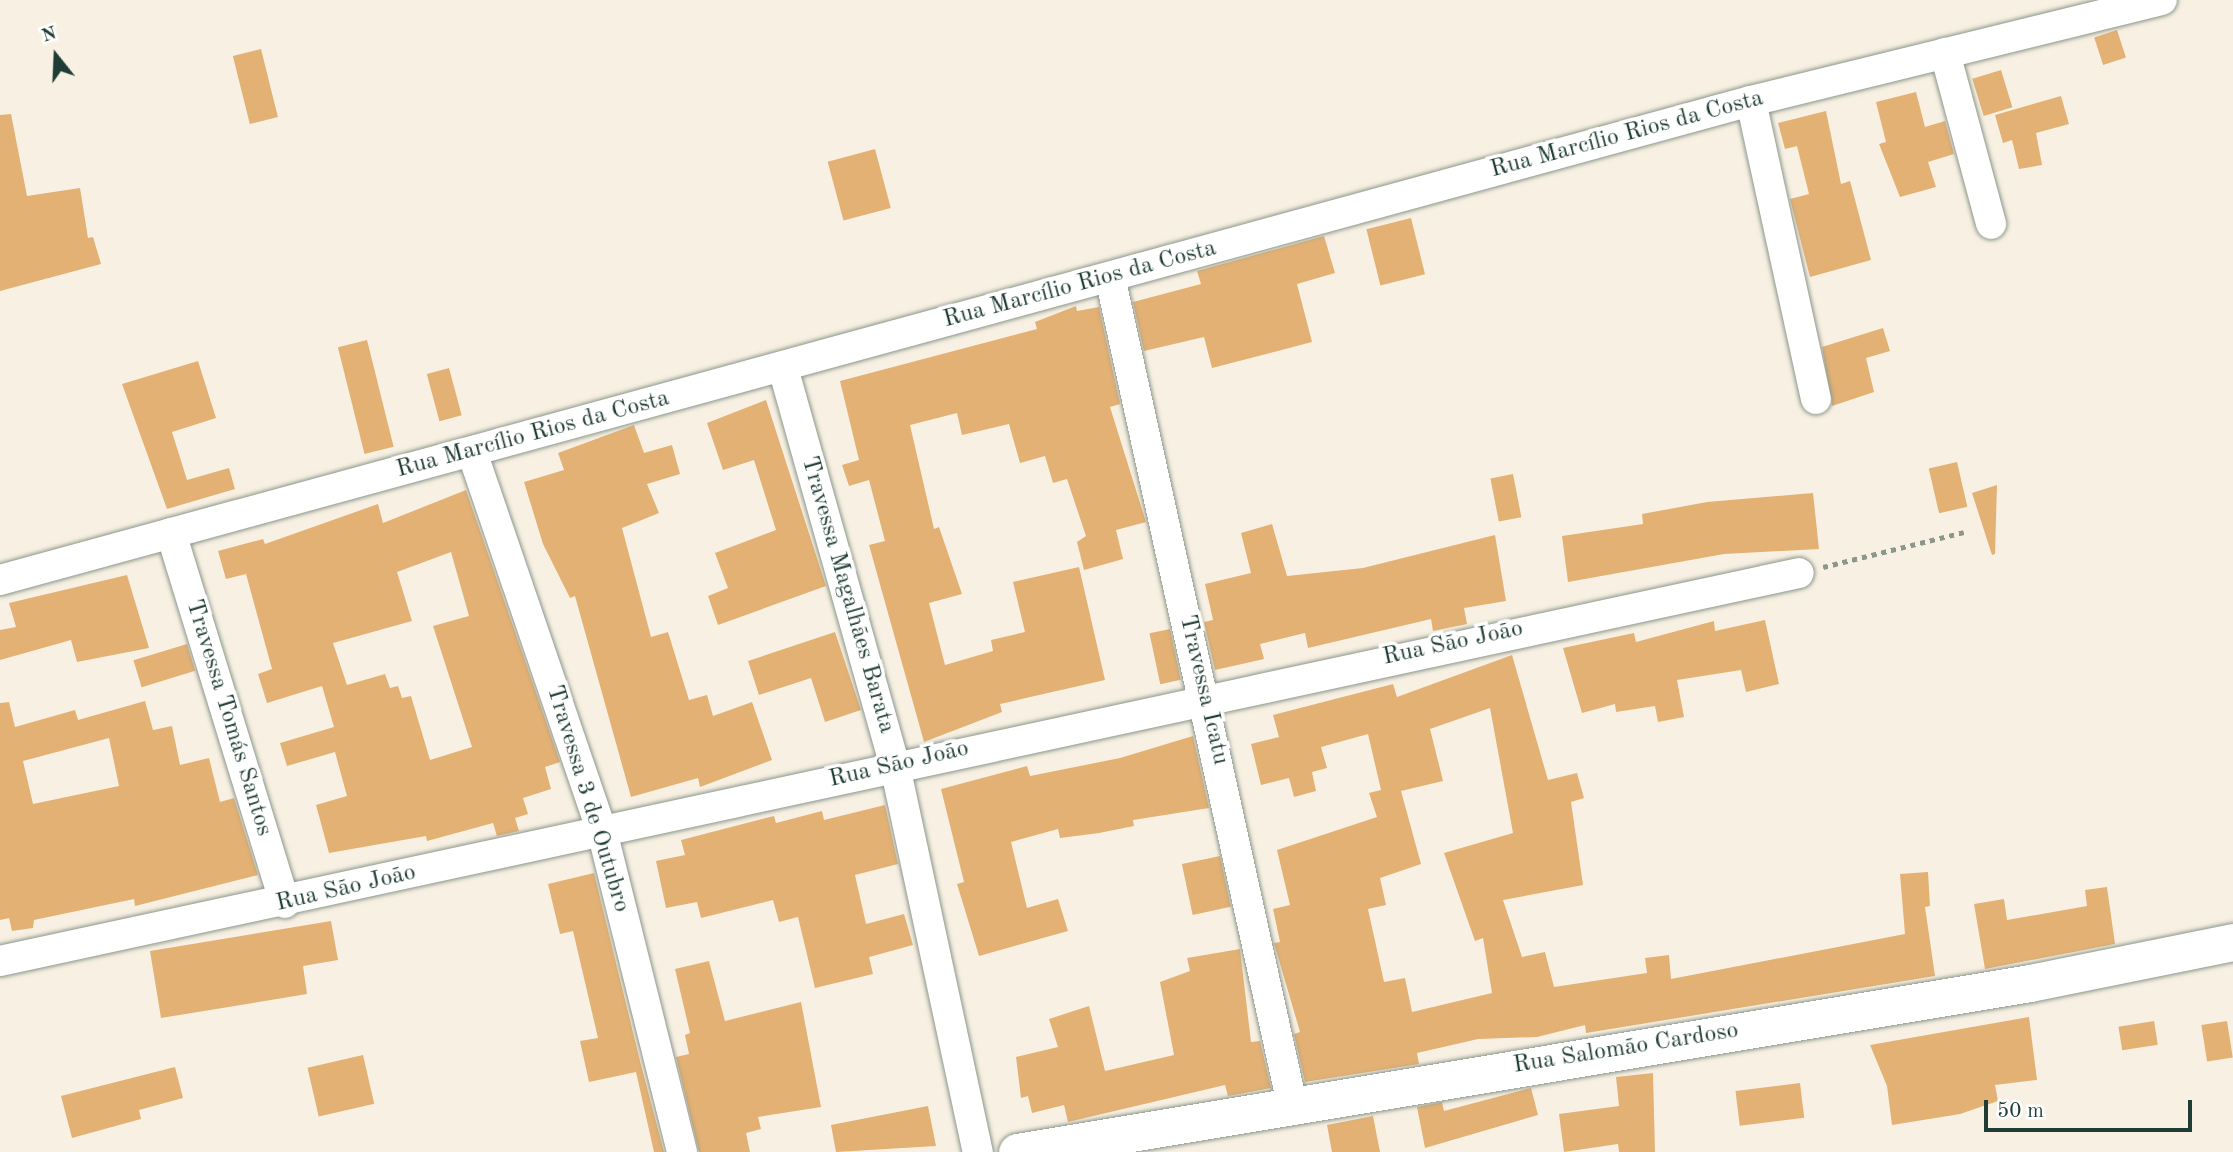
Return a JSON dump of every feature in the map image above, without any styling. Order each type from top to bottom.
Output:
[{"type":"street","name":"Rua Marcílio Rios da Costa","points":[[0,580],[783,368],[1751,101],[2162,0]]},
{"type":"street","points":[[1945,53],[1991,223]]},
{"type":"street","points":[[1751,101],[1816,399]]},
{"type":"street","name":"Travessa Icatu","points":[[1110,276],[1206,696],[1293,1104]]},
{"type":"street","name":"Travessa Magalhães Barata","points":[[783,368],[895,766],[978,1152]]},
{"type":"street","name":"Travessa 3 de Outubro","points":[[472,452],[602,831],[682,1152]]},
{"type":"street","name":"Travessa Tomás Santos","points":[[171,533],[285,903]]},
{"type":"street","name":"Rua São João","points":[[0,961],[285,903],[1206,696],[1799,573]]},
{"type":"street","name":"Rua Salomão Cardoso","points":[[1017,1152],[1139,1142],[1293,1104],[2029,983],[2233,943]]},
{"type":"path","points":[[1799,573],[1964,532]]},
{"type":"building","points":[[2117,30],[2126,58],[2103,65],[2094,37]]},
{"type":"building","points":[[261,49],[278,117],[250,124],[233,56]]},
{"type":"building","points":[[2001,70],[2012,107],[1984,116],[1972,79]]},
{"type":"building","points":[[1916,92],[1925,127],[1945,121],[1954,154],[1928,162],[1936,187],[1900,197],[1879,144],[1886,142],[1876,102]]},
{"type":"building","points":[[2061,96],[2069,124],[2036,133],[2042,165],[2019,169],[2012,140],[2003,143],[1995,115]]},
{"type":"building","points":[[1826,111],[1841,184],[1850,181],[1871,260],[1810,277],[1790,199],[1809,194],[1797,146],[1785,149],[1778,123]]},
{"type":"building","points":[[11,114],[27,196],[80,188],[88,238],[93,237],[101,264],[0,291],[0,115]]},
{"type":"building","points":[[875,149],[891,208],[843,221],[828,162]]},
{"type":"building","points":[[1411,218],[1425,274],[1380,285],[1366,229]]},
{"type":"building","points":[[1324,236],[1335,273],[1297,284],[1312,342],[1212,368],[1204,337],[1144,351],[1133,302],[1201,284],[1197,271]]},
{"type":"building","points":[[1076,306],[1077,311],[1099,307],[1120,404],[1110,407],[1146,522],[1116,530],[1123,559],[1084,570],[1077,542],[1086,536],[1067,479],[1053,483],[1045,456],[1020,463],[1009,424],[962,435],[957,413],[910,425],[934,529],[939,527],[962,594],[929,603],[945,665],[993,651],[991,640],[1025,632],[1013,582],[1079,567],[1105,680],[1000,704],[1002,712],[924,742],[869,545],[885,541],[869,480],[849,486],[842,465],[859,460],[840,381],[1037,329],[1035,322]]},
{"type":"building","points":[[1883,328],[1890,351],[1866,358],[1874,392],[1832,406],[1822,347]]},
{"type":"building","points":[[367,340],[394,447],[365,454],[338,347]]},
{"type":"building","points":[[198,361],[216,418],[172,432],[187,480],[229,468],[235,489],[167,509],[122,384]]},
{"type":"building","points":[[449,368],[462,415],[439,421],[427,374]]},
{"type":"building","points":[[766,400],[826,586],[718,625],[708,596],[728,588],[715,553],[776,530],[754,460],[723,470],[707,423]]},
{"type":"building","points":[[634,425],[644,453],[672,445],[680,474],[647,484],[659,513],[622,528],[651,637],[668,632],[689,700],[707,695],[713,716],[752,702],[772,760],[700,787],[698,778],[631,797],[575,596],[570,598],[543,544],[524,482],[564,470],[558,453]]},
{"type":"building","points":[[1957,462],[1967,507],[1939,513],[1929,469]]},
{"type":"building","points":[[1513,474],[1521,517],[1499,522],[1490,478]]},
{"type":"building","points":[[1997,485],[1995,554],[1992,555],[1972,493]]},
{"type":"building","points":[[466,490],[560,762],[545,767],[551,789],[523,798],[528,814],[515,818],[519,831],[497,836],[493,823],[427,841],[426,836],[329,853],[316,805],[347,796],[335,752],[287,766],[280,743],[334,727],[322,686],[267,703],[258,674],[272,669],[246,574],[226,579],[218,551],[263,539],[265,544],[378,504],[383,523]],"holes":[[[451,552],[469,616],[433,626],[472,747],[430,760],[411,696],[402,698],[398,686],[390,688],[385,674],[347,685],[333,643],[412,621],[397,572]]]},
{"type":"building","points":[[1813,493],[1819,549],[1724,554],[1568,582],[1562,536],[1643,524],[1642,514],[1707,502]]},
{"type":"building","points":[[1272,524],[1287,576],[1363,568],[1495,535],[1506,601],[1464,608],[1467,624],[1433,631],[1431,619],[1308,648],[1305,633],[1260,644],[1264,659],[1215,670],[1204,622],[1213,620],[1205,584],[1251,573],[1241,533]]},
{"type":"building","points":[[127,575],[149,648],[77,662],[71,640],[0,660],[0,630],[16,627],[9,603]]},
{"type":"building","points":[[1765,620],[1779,684],[1746,692],[1741,670],[1677,680],[1684,717],[1658,722],[1655,706],[1616,712],[1615,704],[1582,713],[1563,648],[1634,633],[1636,642],[1714,621],[1715,631]]},
{"type":"building","points":[[1170,629],[1181,680],[1160,684],[1149,633]]},
{"type":"building","points":[[835,632],[861,710],[825,722],[811,678],[759,695],[748,661]]},
{"type":"building","points":[[187,644],[195,671],[142,687],[133,660]]},
{"type":"building","points":[[1512,655],[1548,780],[1577,773],[1584,798],[1571,802],[1583,885],[1503,900],[1522,957],[1545,952],[1554,987],[1647,973],[1645,958],[1669,955],[1671,979],[1905,934],[1900,874],[1928,872],[1930,906],[1925,907],[1935,976],[1586,1033],[1585,1025],[1537,1037],[1478,1039],[1417,1053],[1419,1064],[1305,1082],[1294,1034],[1300,1032],[1274,943],[1280,942],[1273,909],[1290,905],[1277,850],[1377,817],[1369,793],[1381,790],[1368,734],[1321,747],[1327,768],[1312,772],[1316,791],[1294,797],[1289,778],[1261,785],[1251,744],[1279,737],[1273,715],[1393,684],[1397,697]],"holes":[[[1490,708],[1513,833],[1444,853],[1475,941],[1483,938],[1492,993],[1412,1012],[1405,978],[1384,982],[1368,909],[1386,905],[1380,878],[1421,864],[1401,791],[1443,781],[1430,729]]]},
{"type":"building","points":[[145,701],[153,730],[172,726],[180,765],[209,758],[220,802],[234,798],[258,875],[135,906],[134,899],[34,920],[33,928],[12,931],[9,918],[0,920],[0,703],[9,702],[15,727],[75,710],[78,720]],"holes":[[[109,738],[119,786],[33,804],[23,761]]]},
{"type":"building","points":[[1193,736],[1209,808],[1133,820],[1134,826],[1099,833],[1060,838],[1058,829],[1011,842],[1027,908],[1058,899],[1068,931],[979,956],[957,884],[964,882],[941,789],[1027,766],[1030,776],[1120,758]]},
{"type":"building","points":[[885,805],[898,864],[855,875],[866,924],[904,914],[913,945],[869,957],[873,974],[815,988],[798,917],[779,922],[773,900],[701,918],[697,902],[666,908],[656,861],[685,855],[681,840],[774,816],[776,823],[822,811],[824,820]]},
{"type":"building","points":[[1220,856],[1231,907],[1193,915],[1182,864]]},
{"type":"building","points":[[594,873],[664,1152],[654,1152],[636,1072],[589,1082],[580,1041],[598,1038],[573,931],[560,934],[548,884]]},
{"type":"building","points":[[2107,887],[2115,944],[1985,969],[1974,904],[2004,899],[2007,920],[2087,906],[2085,890]]},
{"type":"building","points":[[331,921],[338,960],[303,966],[307,994],[161,1018],[150,951]]},
{"type":"building","points":[[1240,949],[1251,1042],[1260,1041],[1271,1088],[1228,1096],[1225,1085],[1068,1122],[1064,1105],[1032,1113],[1028,1096],[1021,1098],[1016,1057],[1058,1047],[1049,1019],[1089,1006],[1105,1071],[1174,1055],[1160,982],[1190,971],[1187,958]]},
{"type":"building","points":[[709,961],[725,1021],[801,1002],[821,1107],[758,1117],[761,1129],[746,1133],[750,1152],[699,1152],[676,1057],[689,1054],[685,1035],[690,1033],[675,969]]},
{"type":"building","points":[[2029,1017],[2037,1080],[1995,1085],[1998,1101],[1960,1114],[1892,1125],[1887,1086],[1870,1045]]},
{"type":"building","points":[[2154,1021],[2158,1045],[2122,1050],[2118,1027]]},
{"type":"building","points":[[2227,1021],[2233,1058],[2207,1062],[2201,1025]]},
{"type":"building","points":[[363,1055],[374,1104],[319,1117],[307,1068]]},
{"type":"building","points":[[175,1067],[183,1098],[139,1110],[141,1119],[72,1138],[61,1096]]},
{"type":"building","points":[[1653,1073],[1655,1152],[1619,1152],[1618,1144],[1564,1152],[1559,1114],[1619,1106],[1616,1077]]},
{"type":"building","points":[[1800,1083],[1804,1118],[1740,1126],[1735,1091]]},
{"type":"building","points":[[1531,1088],[1538,1115],[1425,1148],[1417,1107],[1442,1102],[1444,1111]]},
{"type":"building","points":[[928,1106],[936,1146],[836,1152],[831,1125]]},
{"type":"building","points":[[1373,1116],[1380,1152],[1332,1152],[1327,1125]]}]
